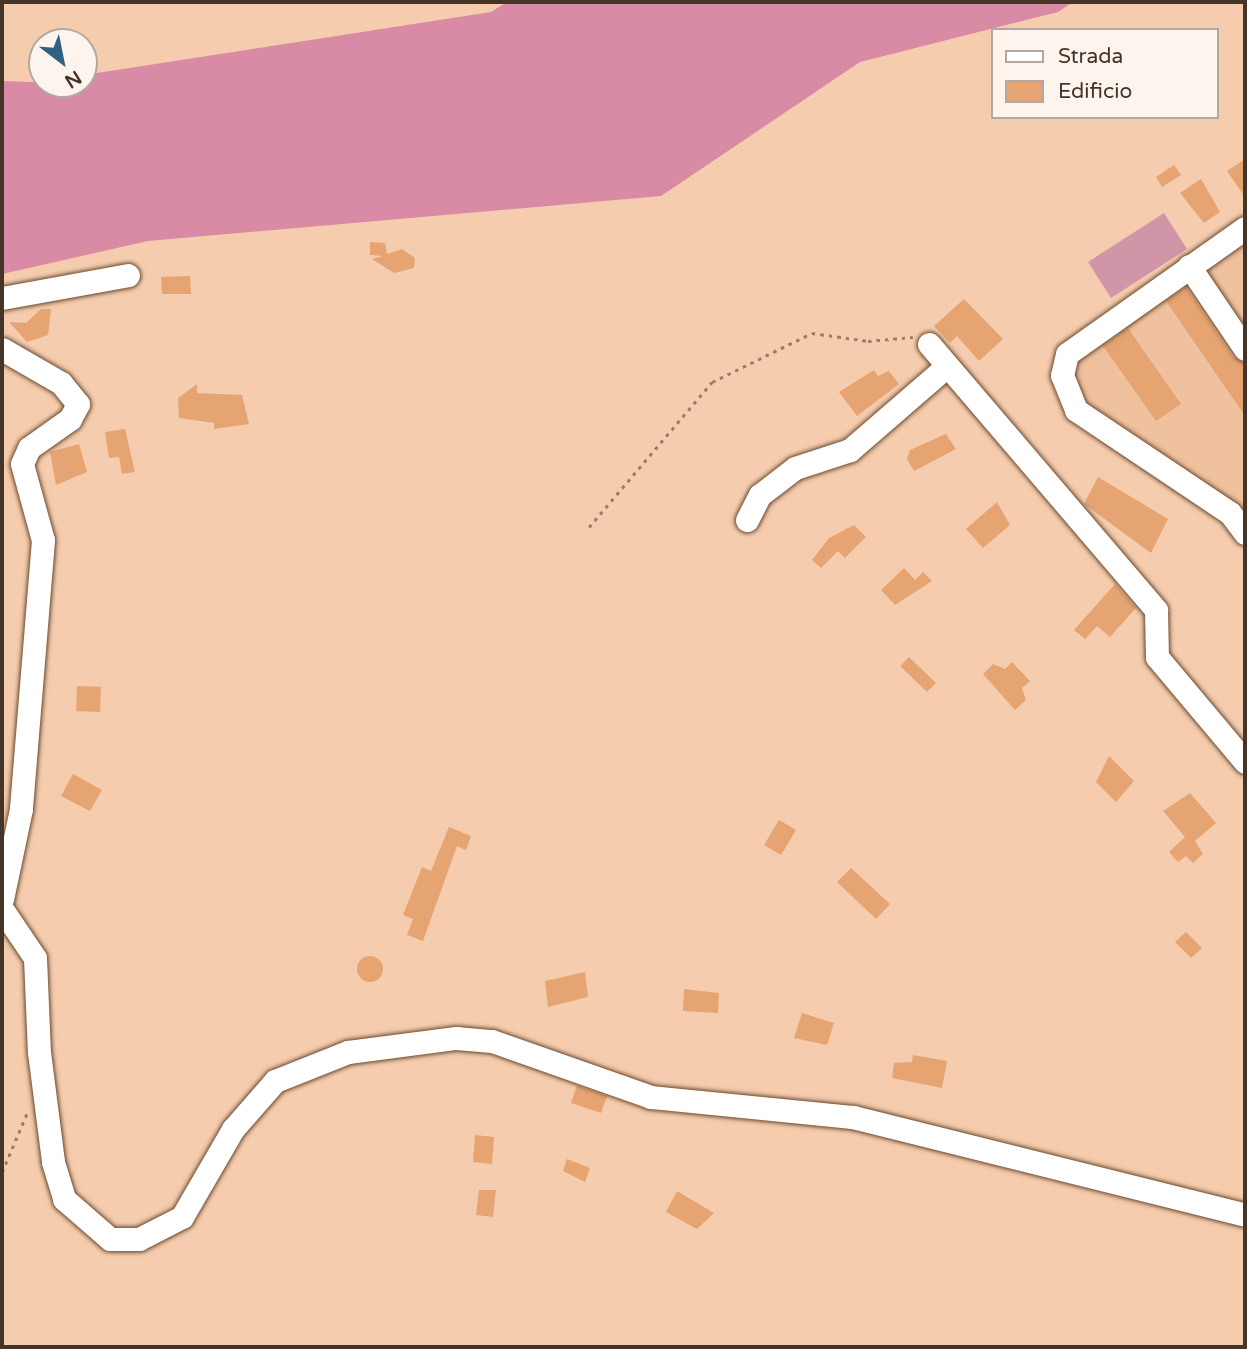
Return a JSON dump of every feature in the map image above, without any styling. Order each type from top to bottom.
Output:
[{"type":"street","points":[[1245,228],[1067,354],[1063,383],[1076,410],[1238,506],[1245,533]]},
{"type":"street","points":[[1189,266],[1245,349]]},
{"type":"street","points":[[2,298],[128,275]]},
{"type":"street","points":[[929,344],[1156,610],[1157,657],[1245,762]]},
{"type":"street","points":[[2,349],[61,383],[78,404],[71,419],[29,448],[22,464],[43,540],[21,809],[2,899]]},
{"type":"street","points":[[747,520],[760,495],[795,468],[850,450],[947,366]]},
{"type":"street","points":[[2,909],[35,958],[39,1052],[53,1162],[65,1199],[110,1239],[139,1239],[182,1217],[233,1129],[275,1081],[348,1052],[456,1038],[492,1041],[651,1097],[853,1117],[1245,1215]]},
{"type":"path","points":[[589,527],[712,382],[812,333],[868,341],[909,336],[929,344]]},
{"type":"path","points":[[2,1172],[29,1106]]},
{"type":"shaded area","points":[[507,2],[1073,2],[1058,12],[860,62],[661,196],[148,241],[2,274],[2,81],[28,82],[28,98],[98,98],[98,73],[491,12]]},
{"type":"shaded area","points":[[1164,213],[1187,249],[1111,298],[1088,262]]},
{"type":"shaded area","points":[[1245,219],[1245,518],[1061,393],[1081,336]]},
{"type":"building","points":[[1245,159],[1245,197],[1227,171]]},
{"type":"building","points":[[1174,165],[1181,175],[1162,187],[1156,177]]},
{"type":"building","points":[[1201,179],[1220,212],[1204,223],[1180,193]]},
{"type":"building","points":[[370,242],[385,243],[387,254],[402,249],[415,258],[414,268],[394,273],[372,259],[383,256],[370,255]]},
{"type":"building","points":[[190,276],[191,294],[162,294],[161,277]]},
{"type":"building","points":[[1186,287],[1233,357],[1245,363],[1245,416],[1166,301]]},
{"type":"building","points":[[964,299],[1003,339],[979,361],[957,336],[950,343],[934,326]]},
{"type":"building","points":[[41,309],[51,309],[48,335],[27,342],[9,322],[26,323]]},
{"type":"building","points":[[1128,328],[1181,404],[1156,421],[1103,346]]},
{"type":"building","points":[[874,370],[878,376],[889,371],[899,384],[857,416],[839,392]]},
{"type":"building","points":[[197,384],[197,393],[242,395],[249,424],[214,429],[214,423],[179,418],[178,398]]},
{"type":"building","points":[[125,429],[135,472],[122,474],[119,457],[109,458],[105,432]]},
{"type":"building","points":[[946,434],[956,449],[914,471],[907,459],[910,450]]},
{"type":"building","points":[[79,444],[87,472],[56,485],[50,452]]},
{"type":"building","points":[[1098,477],[1168,519],[1151,553],[1084,504]]},
{"type":"building","points":[[997,502],[1010,525],[983,548],[966,529]]},
{"type":"building","points":[[854,525],[866,537],[845,558],[838,551],[821,568],[812,560],[829,538]]},
{"type":"building","points":[[904,568],[915,580],[923,572],[932,581],[895,605],[881,590]]},
{"type":"building","points":[[1115,584],[1136,608],[1110,637],[1097,626],[1085,639],[1074,630]]},
{"type":"building","points":[[909,657],[936,683],[927,692],[900,666]]},
{"type":"building","points":[[1012,662],[1030,681],[1022,688],[1026,700],[1015,710],[983,674],[993,664],[1005,669]]},
{"type":"building","points":[[77,686],[101,687],[100,712],[76,711]]},
{"type":"building","points":[[1109,756],[1134,781],[1116,802],[1096,782]]},
{"type":"building","points":[[73,774],[102,790],[90,811],[61,796]]},
{"type":"building","points":[[1190,793],[1216,823],[1195,841],[1203,854],[1193,863],[1186,856],[1178,862],[1169,852],[1185,837],[1163,811]]},
{"type":"building","points":[[779,820],[796,830],[781,855],[764,845]]},
{"type":"building","points":[[449,827],[471,836],[466,850],[457,846],[423,941],[407,935],[413,919],[403,915],[422,867],[431,871]]},
{"type":"building","points":[[851,868],[890,904],[876,919],[837,882]]},
{"type":"building","points":[[1186,932],[1202,948],[1191,958],[1175,942]]},
{"type":"building","points":[[370,956],[379,960],[383,969],[379,978],[370,982],[361,978],[357,969],[361,960]]},
{"type":"building","points":[[585,972],[588,997],[548,1007],[545,981]]},
{"type":"building","points":[[684,989],[719,993],[718,1013],[683,1011]]},
{"type":"building","points":[[802,1013],[834,1023],[827,1045],[794,1038]]},
{"type":"building","points":[[913,1055],[947,1061],[942,1088],[892,1078],[894,1063],[912,1062]]},
{"type":"building","points":[[577,1086],[607,1096],[601,1113],[571,1103]]},
{"type":"building","points":[[475,1135],[494,1137],[492,1164],[473,1162]]},
{"type":"building","points":[[567,1159],[590,1168],[585,1182],[563,1171]]},
{"type":"building","points":[[479,1190],[496,1190],[493,1217],[476,1215]]},
{"type":"building","points":[[677,1191],[714,1213],[697,1229],[666,1212]]}]
